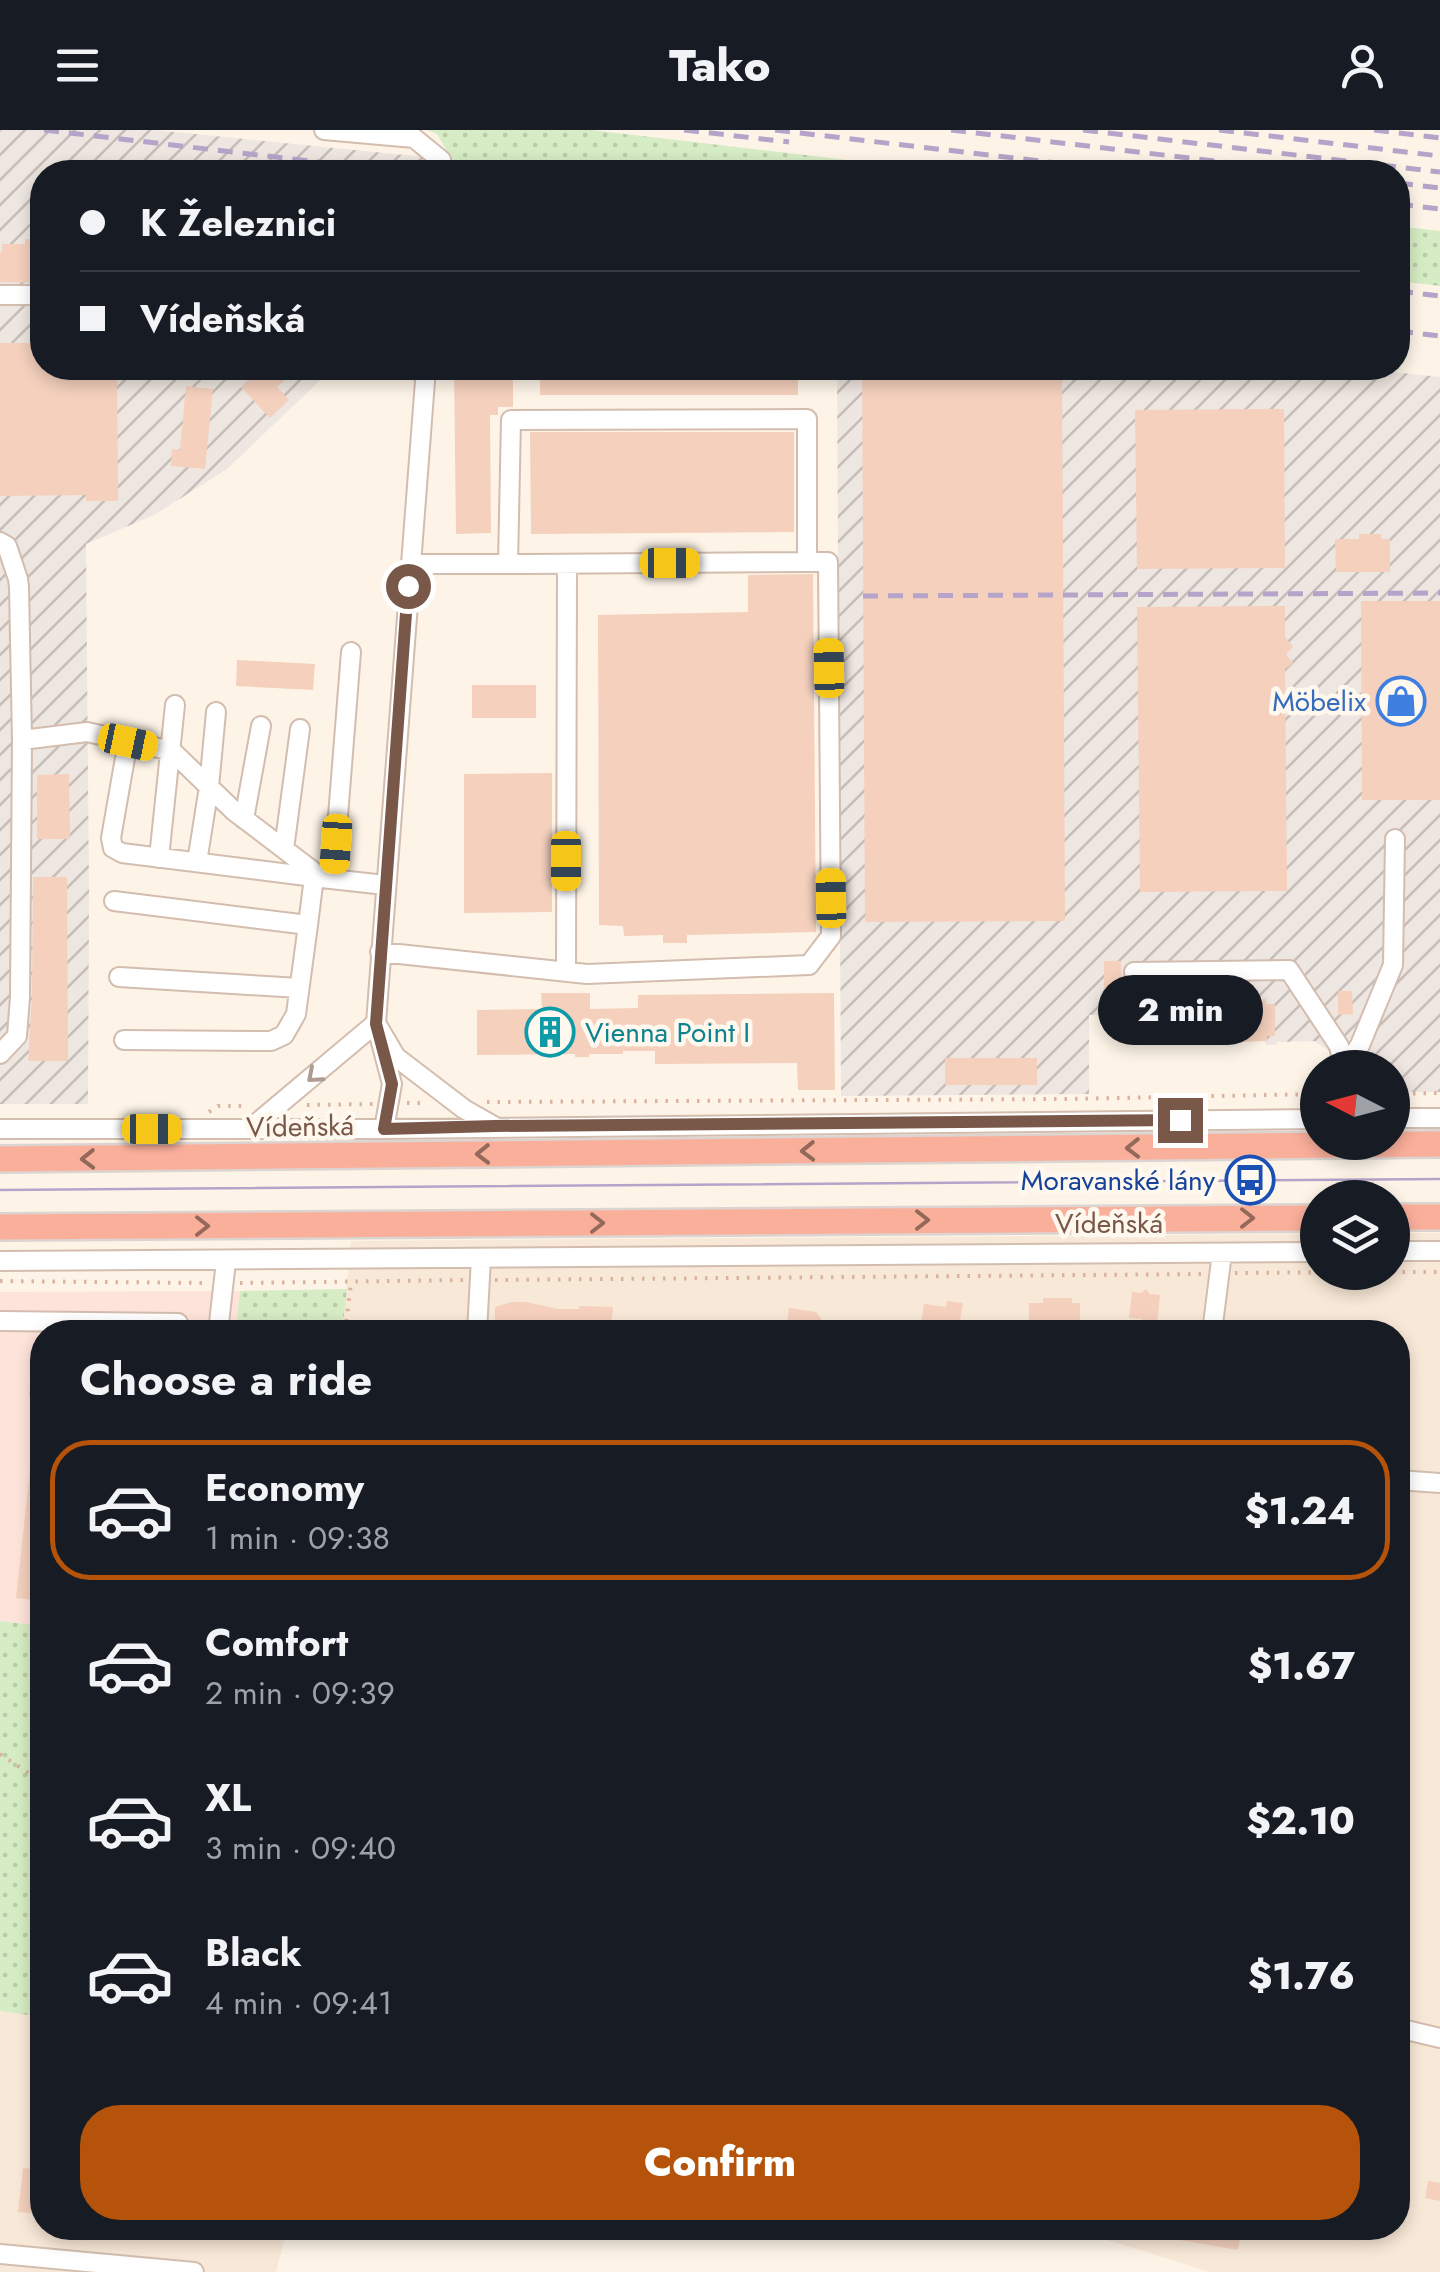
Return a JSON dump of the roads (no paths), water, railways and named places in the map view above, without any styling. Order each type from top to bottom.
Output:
[{"type":"highway","name":"Vídeňská","points":[[0,1160],[1440,1144]]},
{"type":"highway","points":[[1410,1217],[1440,1217]]},
{"type":"highway","name":"Vídeňská","points":[[0,1227],[1300,1218]]},
{"type":"street","points":[[324,130],[414,138],[441,160]]},
{"type":"street","points":[[0,295],[30,295]]},
{"type":"street","points":[[384,1129],[392,1084],[376,1024],[425,380]]},
{"type":"street","points":[[508,564],[511,420],[808,419],[807,562]]},
{"type":"street","points":[[0,542],[7,546],[18,579],[22,740],[17,1036],[0,1054]]},
{"type":"street","points":[[380,952],[587,974],[809,965],[832,936],[828,562],[410,564]]},
{"type":"street","points":[[566,972],[567,564]]},
{"type":"street","points":[[124,1040],[271,1041],[284,1035],[296,1014],[308,925],[323,878],[351,652]]},
{"type":"street","points":[[160,858],[175,705]]},
{"type":"street","points":[[197,862],[216,712]]},
{"type":"street","points":[[244,819],[261,726]]},
{"type":"street","points":[[284,849],[300,729]]},
{"type":"street","points":[[22,740],[87,732],[172,750],[244,819],[323,878]]},
{"type":"street","points":[[128,742],[111,838],[113,848],[122,853],[385,885]]},
{"type":"street","points":[[1357,1050],[1393,965],[1395,840]]},
{"type":"street","points":[[114,901],[308,925]]},
{"type":"street","points":[[1134,972],[1289,970],[1340,1050]]},
{"type":"street","points":[[120,978],[300,988]]},
{"type":"street","points":[[376,1024],[396,1057],[455,1102],[495,1126]]},
{"type":"street","points":[[251,1128],[376,1024]]},
{"type":"street","points":[[1410,1118],[1440,1118]]},
{"type":"street","name":"Vídeňská","points":[[0,1130],[1300,1119]]},
{"type":"street","points":[[1410,1251],[1440,1251]]},
{"type":"street","points":[[1213,1320],[1222,1252]]},
{"type":"street","name":"Vídeňská","points":[[0,1261],[1300,1252]]},
{"type":"street","points":[[477,1320],[481,1258]]},
{"type":"street","points":[[219,1320],[226,1261]]},
{"type":"street","points":[[0,1322],[30,1322]]},
{"type":"street","points":[[1410,1481],[1440,1483]]},
{"type":"street","points":[[1410,2031],[1440,2038]]},
{"type":"street","points":[[0,2254],[194,2272]]},
{"type":"tram line","points":[[0,1190],[1440,1179]]},
{"type":"railway","points":[[44,130],[301,160]]},
{"type":"railway","points":[[684,130],[789,142]]},
{"type":"railway","points":[[775,130],[1031,160]]},
{"type":"railway","points":[[951,130],[1206,160]]},
{"type":"railway","points":[[1083,130],[1338,160]]},
{"type":"railway","points":[[1219,130],[1440,156]]},
{"type":"railway","points":[[1374,130],[1440,138]]},
{"type":"railway","points":[[1410,168],[1440,172]]},
{"type":"railway","points":[[1410,184],[1440,188]]},
{"type":"railway","points":[[1410,205],[1440,209]]},
{"type":"railway","points":[[1410,292],[1440,296]]},
{"type":"railway","points":[[1410,332],[1440,336]]},
{"type":"railway","points":[[863,596],[1440,593]]},
{"type":"place","name":"Möbelix","points":[[1401,701]]},
{"type":"place","name":"Vienna Point I","points":[[550,1032]]},
{"type":"place","name":"Moravanské lány","points":[[1250,1180]]}]
